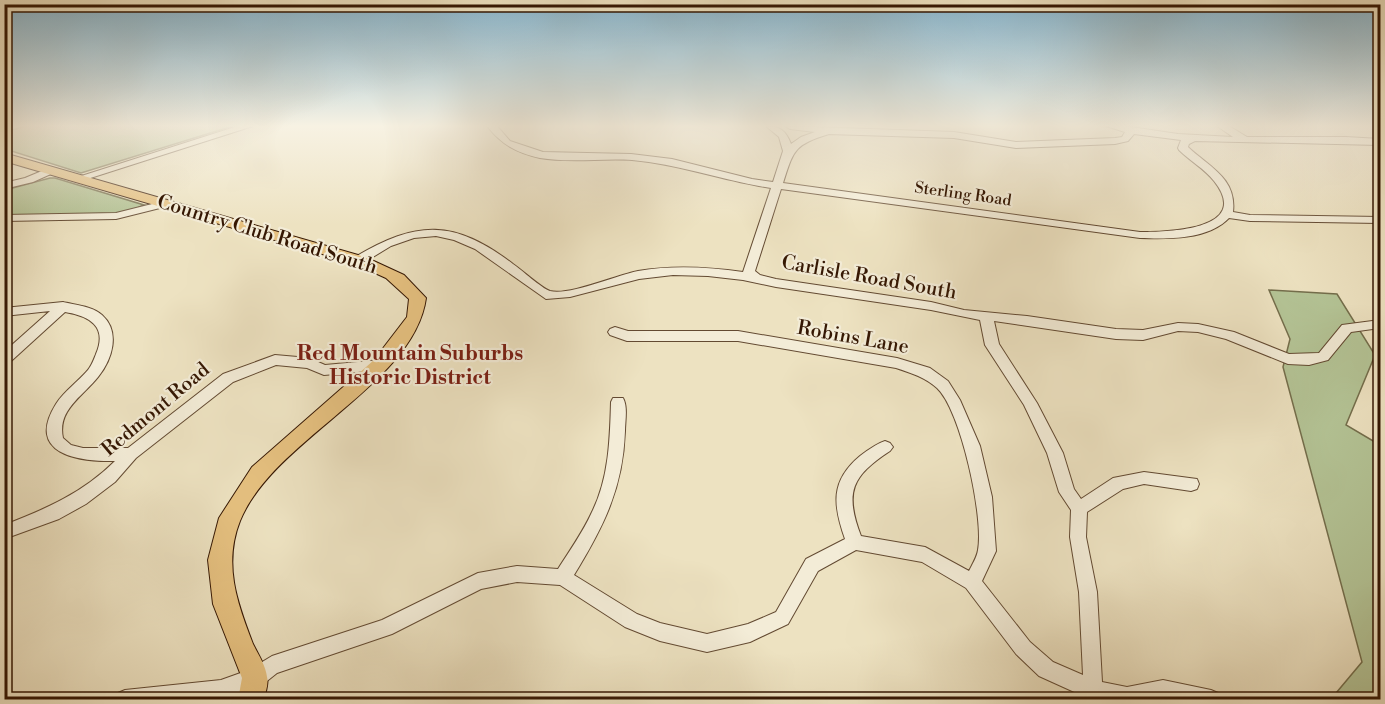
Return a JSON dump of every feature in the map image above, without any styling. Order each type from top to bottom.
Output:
[{"type":"main road","name":"Country Club Road South","points":[[10,159],[359,260],[393,273],[403,280],[418,298],[415,318],[380,365],[259,473],[230,518],[219,560],[225,604],[253,689]]},
{"type":"street","points":[[77,179],[142,159]]},
{"type":"street","name":"Sterling Road","points":[[646,159],[672,162],[775,185],[1140,235],[1193,233],[1213,226],[1226,214]]},
{"type":"street","points":[[755,277],[749,272],[785,159]]},
{"type":"street","points":[[1197,160],[1222,183],[1228,195],[1226,214],[1250,218],[1380,220]]},
{"type":"street","points":[[4,186],[29,180],[49,171]]},
{"type":"street","points":[[4,218],[116,216],[164,204]]},
{"type":"street","name":"Carlisle Road South","points":[[359,260],[394,237],[412,233],[431,233],[463,238],[489,250],[546,295],[575,294],[638,275],[679,271],[755,277],[776,283],[1116,334],[1143,334],[1178,327],[1198,328],[1229,336],[1288,359],[1309,360],[1323,357],[1347,328],[1380,324]]},
{"type":"street","points":[[4,312],[47,305],[83,309],[96,316],[104,325],[108,343],[96,369],[59,412],[54,434],[60,445],[75,453],[131,454]]},
{"type":"street","points":[[4,360],[63,306]]},
{"type":"street","points":[[986,316],[992,345],[1030,403],[1055,453],[1067,492],[1079,509],[1078,537],[1088,592],[1093,690]]},
{"type":"street","name":"Robins Lane","points":[[615,332],[627,336],[738,336],[897,363],[925,372],[943,385],[953,400],[972,446],[984,496],[987,551],[972,582]]},
{"type":"street","name":"Redmont Road","points":[[4,532],[53,514],[80,499],[109,477],[131,454],[228,378],[260,365],[287,360],[309,363],[324,370],[380,365]]},
{"type":"street","points":[[563,578],[600,514],[610,486],[618,433],[618,402]]},
{"type":"street","points":[[855,542],[844,516],[842,496],[850,474],[862,460],[885,447]]},
{"type":"street","points":[[1079,509],[1119,483],[1144,478],[1191,484]]},
{"type":"street","points":[[125,699],[253,689],[272,665],[386,628],[478,581],[517,574],[563,578],[631,621],[660,632],[707,643],[750,633],[782,618],[812,565],[855,542],[925,555],[972,582],[1023,648],[1046,669],[1093,690],[1126,697],[1163,690],[1211,699]]},
{"type":"green space","points":[[36,159],[127,159],[81,173]]},
{"type":"green space","points":[[50,178],[144,205],[124,214],[15,218],[5,215],[5,190]]},
{"type":"green space","points":[[1269,290],[1337,294],[1375,355],[1346,425],[1380,445],[1380,699],[1331,699],[1362,662],[1283,367],[1290,339]]},
{"type":"district","name":"Red Mountain Suburbs Historic District","points":[[410,366]]}]
